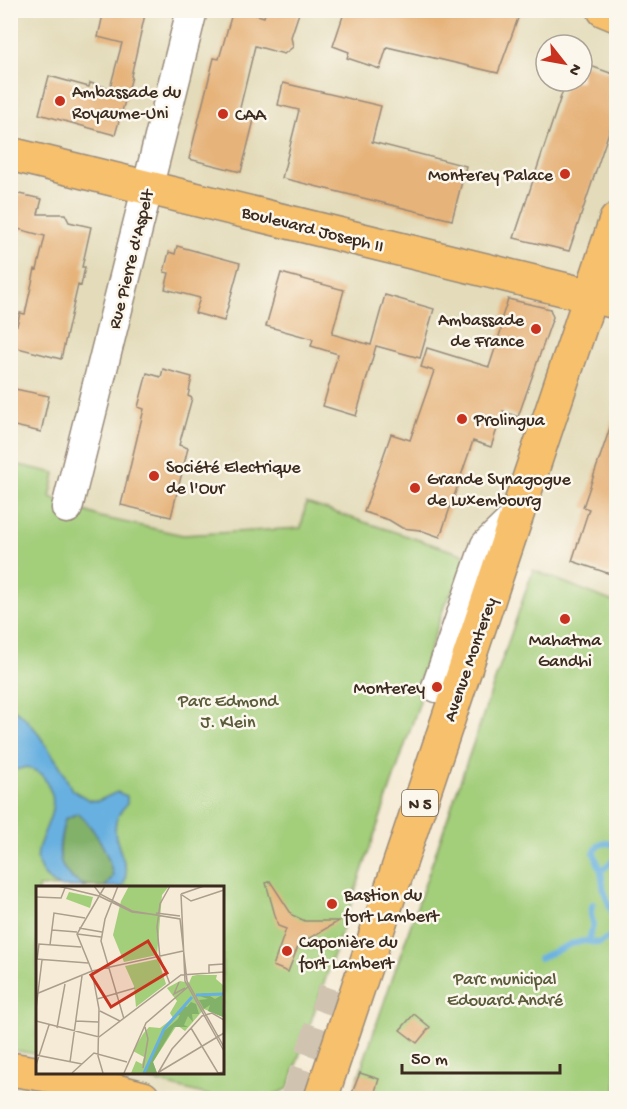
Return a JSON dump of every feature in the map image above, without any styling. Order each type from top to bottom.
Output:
[{"type":"main road","points":[[604,10],[616,15]]},
{"type":"main road","name":"Boulevard Joseph II","points":[[10,154],[604,298]]},
{"type":"main road","name":"Avenue Monterey","points":[[321,1098],[517,515],[604,298],[616,220]]},
{"type":"main road","points":[[10,1069],[66,1078],[143,1098]]},
{"type":"street","name":"Rue Pierre d'Aspelt","points":[[67,508],[192,10]]},
{"type":"street","points":[[437,687],[486,545],[517,515]]},
{"type":"shaded area","points":[[604,10],[616,15],[616,603],[533,570],[500,566],[307,503],[301,528],[184,535],[100,517],[49,497],[55,473],[11,463],[11,11]]},
{"type":"shaded area","points":[[10,1050],[36,1054],[36,1073],[123,1073],[219,1098],[11,1098]]},
{"type":"green space","name":"Parc Edmond J. Klein","points":[[10,463],[55,473],[50,497],[100,517],[183,535],[301,528],[306,503],[468,556],[461,577],[445,604],[417,688],[420,701],[288,1089],[266,1098],[219,1098],[123,1073],[224,1073],[224,886],[36,886],[36,1054],[11,1050]]},
{"type":"green space","name":"Parc municipal Edouard André","points":[[533,570],[616,603],[616,1098],[351,1098]]},
{"type":"green space","points":[[78,813],[96,834],[108,858],[113,876],[106,886],[89,886],[76,882],[62,868],[60,846],[65,819]]},
{"type":"water","points":[[11,707],[35,729],[60,766],[72,790],[89,800],[98,801],[117,792],[127,796],[127,804],[119,814],[115,825],[126,870],[122,886],[106,886],[113,876],[108,858],[96,834],[78,813],[65,819],[59,850],[63,867],[68,874],[85,886],[58,886],[45,876],[39,865],[38,854],[52,808],[52,795],[42,774],[27,767],[11,771]]},
{"type":"building","points":[[104,10],[146,10],[132,77],[115,135],[39,114],[49,76],[89,87],[90,83],[110,88],[122,43],[98,37]]},
{"type":"building","name":"CAA","points":[[233,10],[264,17],[266,10],[300,10],[291,37],[293,47],[284,54],[255,46],[239,112],[255,116],[241,172],[189,159],[214,58],[219,59]]},
{"type":"building","points":[[345,10],[521,10],[498,73],[387,47],[380,69],[347,58],[349,52],[333,46]]},
{"type":"building","name":"Monterey Palace","points":[[594,67],[616,75],[616,111],[569,251],[514,238],[562,93],[594,93]]},
{"type":"building","points":[[283,83],[381,106],[372,142],[466,166],[452,220],[282,178],[299,110],[278,105]]},
{"type":"building","points":[[10,192],[42,199],[38,214],[65,214],[69,222],[91,227],[82,267],[85,267],[81,286],[78,285],[61,359],[10,346],[10,323],[17,325],[20,313],[25,314],[45,236],[10,227]]},
{"type":"building","points":[[177,246],[240,263],[224,321],[195,313],[200,298],[165,289],[169,273],[164,272],[169,252],[175,254]]},
{"type":"building","points":[[281,273],[344,290],[332,334],[371,345],[385,295],[434,309],[420,358],[376,346],[356,416],[323,406],[338,354],[311,346],[313,339],[266,326]]},
{"type":"building","points":[[508,299],[550,309],[553,317],[518,417],[503,411],[491,447],[473,441],[440,537],[420,530],[402,528],[389,520],[364,512],[391,434],[410,440],[434,371],[421,367],[427,348],[489,367]]},
{"type":"building","points":[[163,369],[192,377],[188,396],[192,398],[179,445],[188,448],[171,517],[121,505],[144,409],[138,407],[147,373],[161,377]]},
{"type":"building","points":[[10,388],[49,396],[41,432],[10,425]]},
{"type":"building","points":[[613,419],[616,419],[616,576],[572,561],[589,509],[583,507]]},
{"type":"building","points":[[270,881],[292,915],[305,921],[339,921],[299,944],[288,972],[273,966],[286,929],[278,926],[266,883]]},
{"type":"building","points":[[414,1014],[430,1027],[417,1043],[400,1030]]},
{"type":"building","points":[[360,1073],[379,1079],[373,1098],[350,1098]]},
{"type":"waterway","points":[[601,871],[594,853],[598,845],[607,843],[616,845]]},
{"type":"waterway","points":[[540,958],[571,944],[584,941],[599,943],[614,931],[613,915],[604,891],[601,871],[616,858]]},
{"type":"waterway","points":[[589,941],[593,925],[591,914],[593,904]]},
{"type":"tunnel","points":[[295,1098],[333,989]]},
{"type":"place","name":"Ambassade du Royaume-Uni","points":[[60,101]]},
{"type":"place","name":"CAA","points":[[223,114]]},
{"type":"place","name":"Monterey Palace","points":[[565,174]]},
{"type":"place","name":"Ambassade de France","points":[[536,329]]},
{"type":"place","name":"Prolingua","points":[[462,419]]},
{"type":"place","name":"Société Electrique de l'Our","points":[[154,476]]},
{"type":"place","name":"Grande Synagogue de Luxembourg","points":[[415,488]]},
{"type":"place","name":"Mahatma Gandhi","points":[[565,619]]},
{"type":"place","name":"Monterey","points":[[437,687]]},
{"type":"place","name":"Bastion du fort Lambert","points":[[332,904]]},
{"type":"place","name":"Caponière du fort Lambert","points":[[287,951]]}]
